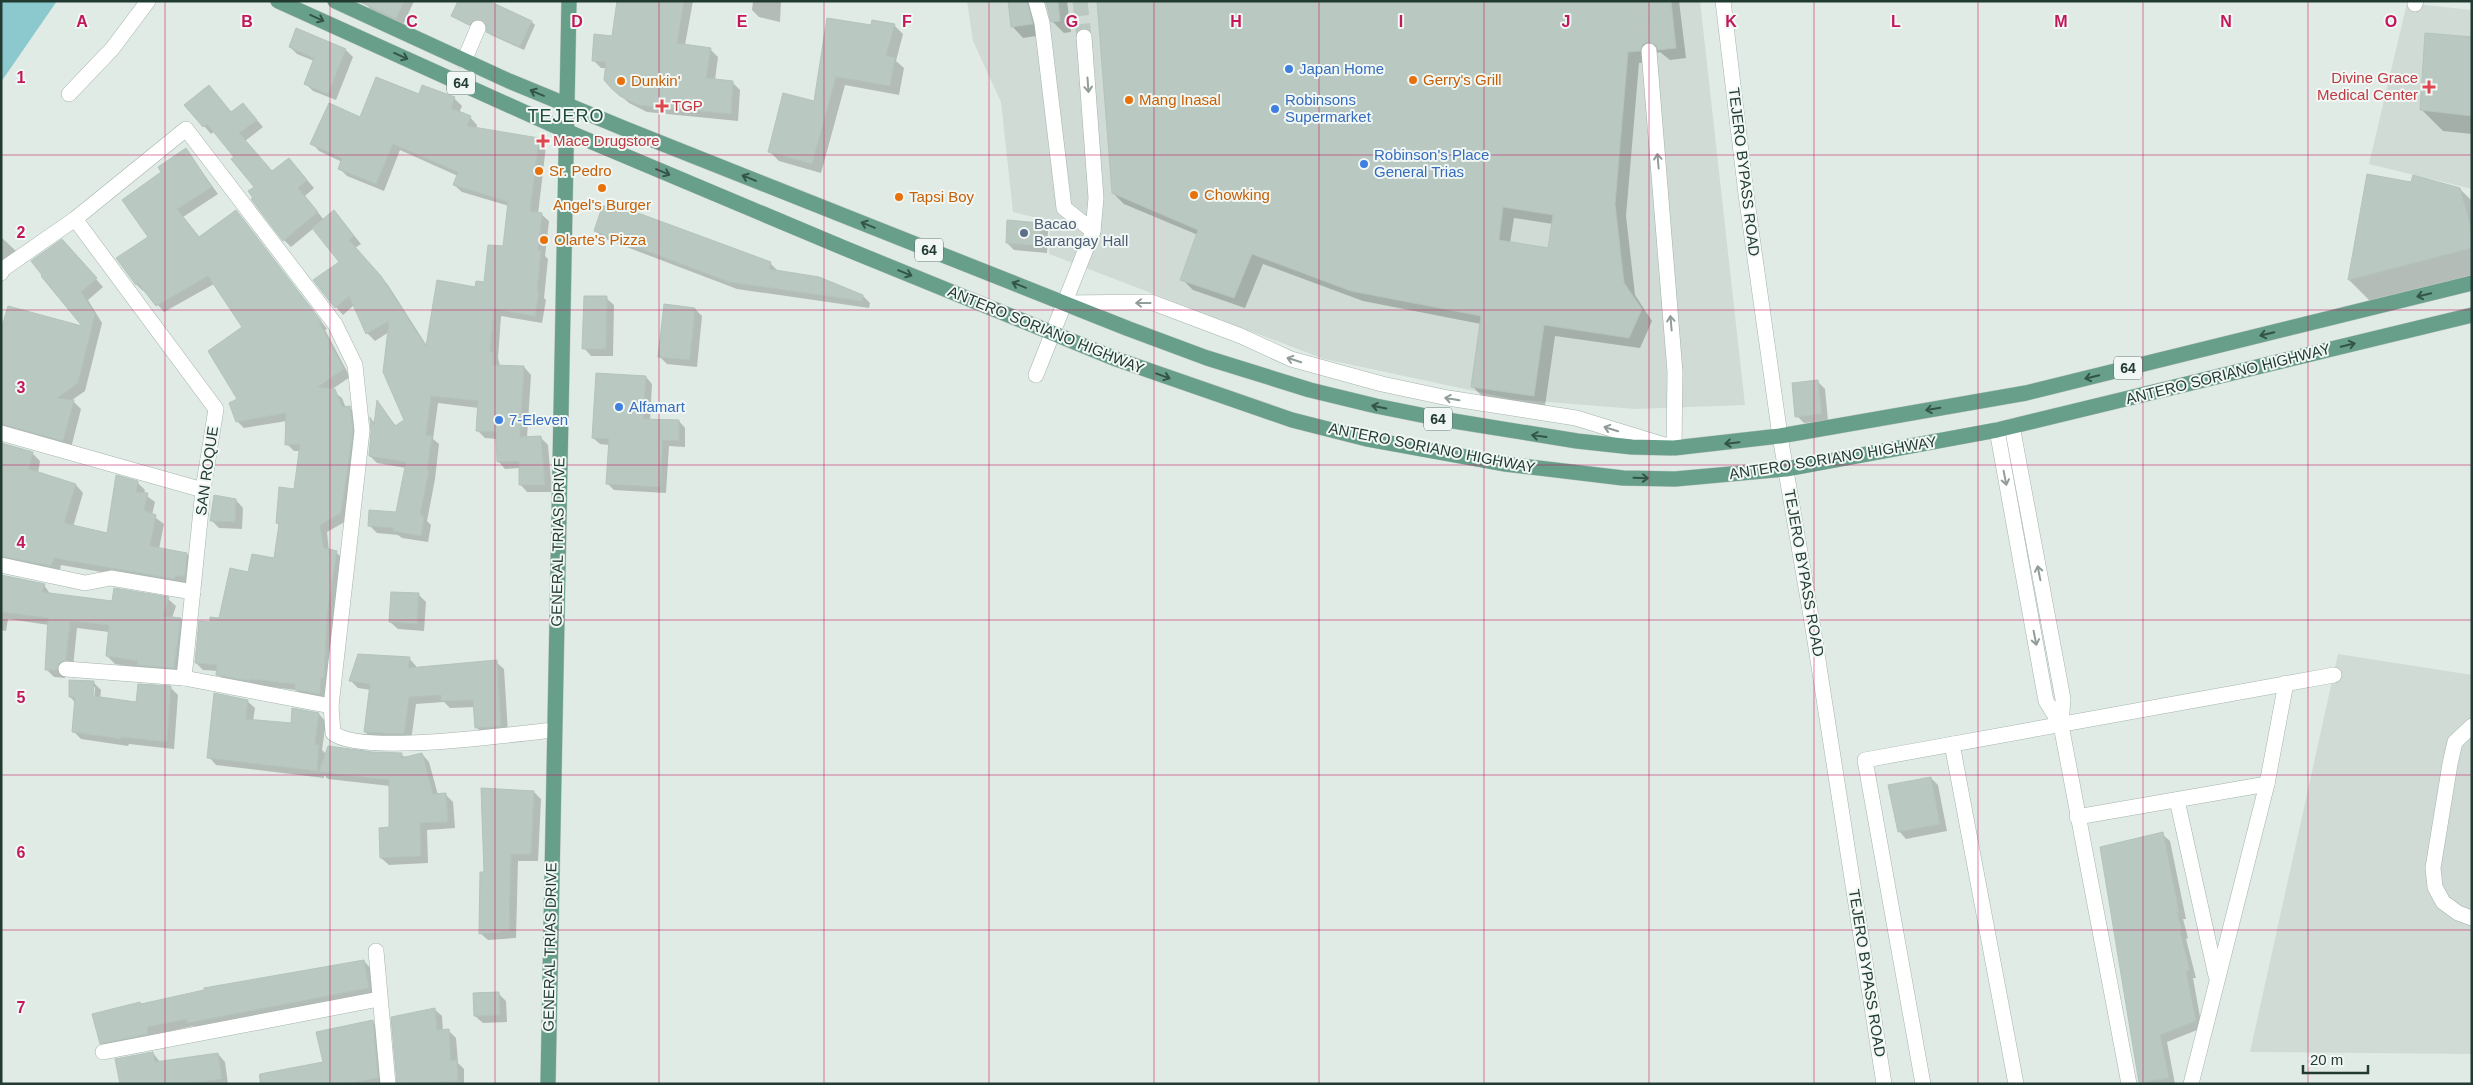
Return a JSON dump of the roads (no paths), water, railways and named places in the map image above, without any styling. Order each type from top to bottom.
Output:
[{"type":"main road","name":"ANTERO SORIANO HIGHWAY","points":[[278,1],[566,131],[1052,334],[1202,390],[1292,420],[1367,439],[1533,468],[1623,478],[1675,480],[1786,469],[2004,428],[2472,316]]},
{"type":"main road","name":"ANTERO SORIANO HIGHWAY","points":[[335,1],[464,61],[566,105],[1064,304],[1207,358],[1310,390],[1376,406],[1459,423],[1577,441],[1632,447],[1674,448],[1780,436],[2026,393],[2472,283]]},
{"type":"main road","name":"GENERAL TRIAS DRIVE","points":[[548,1084],[569,1]]},
{"type":"street","points":[[69,94],[112,49],[148,1]]},
{"type":"street","points":[[1036,1],[1042,23],[1064,208],[1093,231]]},
{"type":"street","name":"TEJERO BYPASS ROAD","points":[[1723,1],[1746,194],[1780,436],[1814,628],[1884,1084]]},
{"type":"street","points":[[464,61],[478,28]]},
{"type":"street","points":[[1036,375],[1093,231],[1096,198],[1084,36]]},
{"type":"street","points":[[1064,304],[1151,302],[1241,336],[1291,359],[1382,384],[1448,398],[1576,418],[1674,448],[1675,372],[1649,51]]},
{"type":"street","points":[[1,273],[3,269],[74,220],[186,129],[335,324],[355,366],[362,431],[331,706],[333,733],[347,741],[389,745],[554,730]]},
{"type":"street","name":"SAN ROQUE","points":[[74,220],[216,409],[203,490],[184,678]]},
{"type":"street","points":[[2004,428],[2055,655],[2063,699],[2061,725],[2129,1084]]},
{"type":"street","points":[[2004,428],[2046,701],[2061,725]]},
{"type":"street","points":[[1,433],[203,490]]},
{"type":"street","points":[[1,565],[85,583],[111,578],[193,592]]},
{"type":"street","points":[[2039,658],[2055,655]]},
{"type":"street","points":[[66,668],[184,678],[331,706]]},
{"type":"street","points":[[1923,1084],[1865,760],[2334,675]]},
{"type":"street","points":[[2191,1084],[2267,784],[2286,683]]},
{"type":"street","points":[[2472,726],[2455,742],[2433,868],[2435,888],[2443,902],[2458,913],[2472,918]]},
{"type":"street","points":[[1952,744],[2016,1084]]},
{"type":"street","points":[[2077,816],[2267,784]]},
{"type":"street","points":[[2177,800],[2217,981]]},
{"type":"street","points":[[376,951],[388,1084]]},
{"type":"street","points":[[102,1052],[379,999]]},
{"type":"water","points":[[1,1],[57,1],[1,82]]},
{"type":"tunnel","points":[[478,28],[489,1]]},
{"type":"tunnel","points":[[1080,1],[1084,37]]},
{"type":"tunnel","points":[[1643,1],[1649,51]]},
{"type":"place","name":"Japan Home","points":[[1289,69]]},
{"type":"place","name":"Gerry's Grill","points":[[1413,80]]},
{"type":"place","name":"Dunkin'","points":[[621,81]]},
{"type":"place","name":"Divine Grace Medical Center","points":[[2429,87]]},
{"type":"place","name":"Mang Inasal","points":[[1129,100]]},
{"type":"place","name":"TGP","points":[[662,106]]},
{"type":"place","name":"Robinsons Supermarket","points":[[1275,109]]},
{"type":"place","name":"Mace Drugstore","points":[[543,141]]},
{"type":"place","name":"Robinson's Place General Trias","points":[[1364,164]]},
{"type":"place","name":"Sr. Pedro","points":[[539,171]]},
{"type":"place","name":"Angel's Burger","points":[[602,188]]},
{"type":"place","name":"Chowking","points":[[1194,195]]},
{"type":"place","name":"Tapsi Boy","points":[[899,197]]},
{"type":"place","name":"Bacao Barangay Hall","points":[[1024,233]]},
{"type":"place","name":"Olarte's Pizza","points":[[544,240]]},
{"type":"place","name":"Alfamart","points":[[619,407]]},
{"type":"place","name":"7-Eleven","points":[[499,420]]},
{"type":"district","name":"TEJERO","points":[[566,116]]}]
